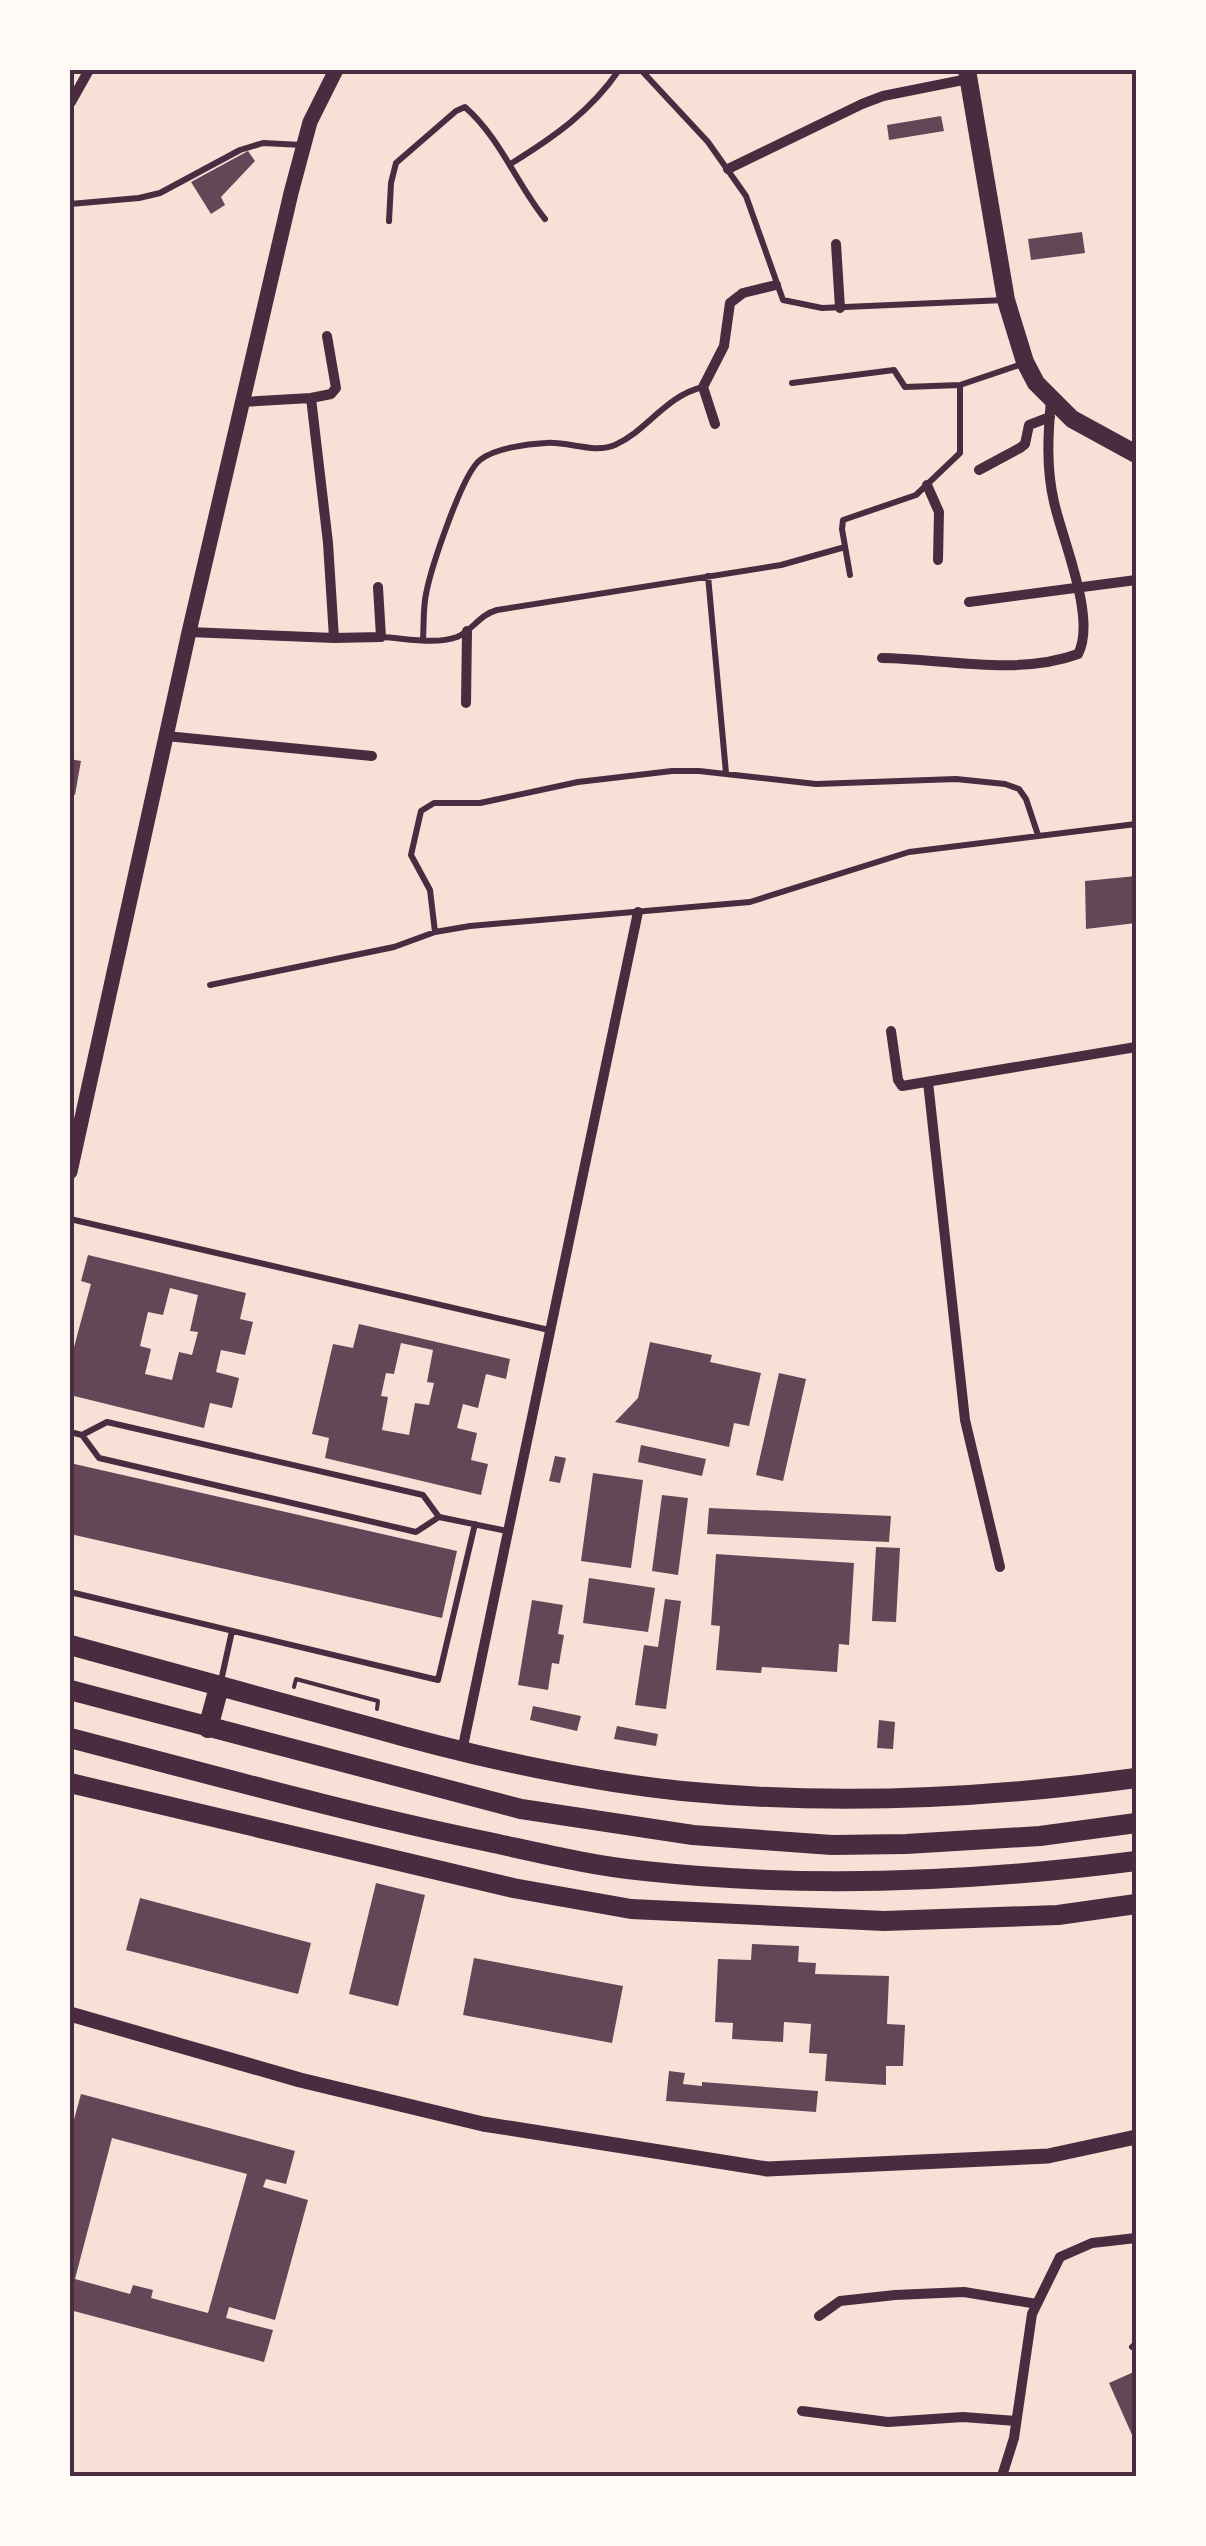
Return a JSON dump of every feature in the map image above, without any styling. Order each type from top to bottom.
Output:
[{"type":"main road","points":[[968,74],[1006,300],[1026,362],[1050,408],[1136,454]]},
{"type":"main road","points":[[70,1645],[462,1751],[605,1780],[680,1790],[810,1800],[907,1800],[1006,1794],[1136,1778]]},
{"type":"main road","points":[[208,1728],[219,1687]]},
{"type":"main road","points":[[70,1690],[520,1809],[692,1836],[832,1845],[906,1844],[1040,1836],[1136,1822]]},
{"type":"main road","points":[[70,1738],[438,1831],[644,1871],[878,1882],[1025,1875],[1136,1861]]},
{"type":"main road","points":[[70,1783],[513,1888],[631,1909],[871,1921],[1058,1916],[1136,1904]]},
{"type":"street","points":[[71,102],[89,70]]},
{"type":"street","points":[[70,1172],[74,1135],[304,145],[310,122],[336,70]]},
{"type":"street","points":[[728,169],[872,100],[968,74]]},
{"type":"street","points":[[836,244],[840,308]]},
{"type":"street","points":[[715,424],[703,386],[721,356],[730,303],[734,298],[776,285]]},
{"type":"street","points":[[243,402],[331,394],[336,388],[328,336]]},
{"type":"street","points":[[310,398],[328,542],[334,638]]},
{"type":"street","points":[[979,470],[1025,444],[1029,424],[1050,408]]},
{"type":"street","points":[[882,658],[1019,663],[1060,660],[1082,648],[1077,587],[1053,500],[1048,449],[1050,408]]},
{"type":"street","points":[[927,485],[938,512],[938,560]]},
{"type":"street","points":[[968,602],[1136,580]]},
{"type":"street","points":[[189,632],[381,637],[378,587]]},
{"type":"street","points":[[466,703],[467,630]]},
{"type":"street","points":[[166,736],[372,756]]},
{"type":"street","points":[[462,1751],[638,912]]},
{"type":"street","points":[[891,1031],[899,1084],[1136,1047]]},
{"type":"street","points":[[928,1082],[965,1420],[1000,1567]]},
{"type":"street","points":[[70,2014],[300,2080],[483,2124],[767,2168],[1048,2156],[1136,2137]]},
{"type":"street","points":[[1002,2476],[1016,2421],[1032,2314],[1060,2257],[1092,2243],[1136,2238]]},
{"type":"street","points":[[819,2316],[840,2300],[912,2294],[964,2292],[1037,2304]]},
{"type":"street","points":[[802,2410],[888,2422],[964,2417],[1016,2421]]},
{"type":"lane","points":[[512,163],[563,131],[596,100],[619,70]]},
{"type":"lane","points":[[641,70],[728,169],[753,211],[783,300],[840,308],[1006,300]]},
{"type":"lane","points":[[388,221],[396,163],[462,108],[470,111],[512,163],[545,219]]},
{"type":"lane","points":[[70,204],[160,193],[240,150],[263,144],[304,145]]},
{"type":"lane","points":[[792,384],[894,370],[905,387],[960,385],[1026,362]]},
{"type":"lane","points":[[850,575],[844,520],[906,500],[960,453],[960,385]]},
{"type":"lane","points":[[423,639],[430,575],[467,476],[478,461],[499,452],[545,443],[607,448],[627,438],[664,404],[703,386]]},
{"type":"lane","points":[[381,637],[448,638],[497,610],[799,561],[845,547]]},
{"type":"lane","points":[[708,576],[726,774]]},
{"type":"lane","points":[[435,932],[430,890],[411,855],[421,811],[428,804],[480,803],[578,782],[672,771],[816,784],[956,779],[1019,789],[1038,835]]},
{"type":"lane","points":[[210,985],[394,948],[435,932],[750,902],[909,852],[1136,824]]},
{"type":"lane","points":[[70,1219],[550,1330]]},
{"type":"lane","points":[[82,1435],[107,1422],[423,1495],[439,1517],[508,1532]]},
{"type":"lane","points":[[70,1432],[82,1435],[99,1458],[416,1532],[439,1517]]},
{"type":"lane","points":[[70,1592],[438,1680],[475,1524]]},
{"type":"lane","points":[[219,1687],[232,1632]]},
{"type":"path","points":[[296,1679],[378,1701]]},
{"type":"building","points":[[941,116],[944,131],[889,140],[887,125]]},
{"type":"building","points":[[248,151],[255,161],[221,197],[225,205],[211,214],[191,182]]},
{"type":"building","points":[[1082,232],[1085,253],[1031,260],[1028,239]]},
{"type":"building","points":[[70,759],[81,761],[75,795],[70,794]]},
{"type":"building","points":[[1136,876],[1136,923],[1086,929],[1085,881]]},
{"type":"building","points":[[88,1255],[246,1293],[240,1319],[253,1322],[245,1355],[221,1350],[216,1372],[239,1378],[232,1408],[210,1403],[204,1428],[70,1395],[70,1362],[91,1284],[81,1281]],"holes":[[[170,1288],[198,1295],[190,1331],[198,1332],[192,1355],[179,1352],[172,1380],[145,1374],[151,1349],[140,1346],[148,1312],[163,1315]]]},
{"type":"building","points":[[359,1324],[510,1359],[506,1379],[486,1374],[478,1408],[463,1404],[457,1428],[477,1433],[471,1460],[488,1464],[481,1495],[325,1458],[329,1438],[312,1434],[333,1344],[353,1348]],"holes":[[[401,1343],[433,1350],[427,1382],[434,1383],[429,1405],[415,1403],[409,1435],[382,1430],[388,1397],[381,1396],[386,1373],[394,1374]]]},
{"type":"building","points":[[650,1342],[712,1355],[710,1362],[761,1373],[749,1426],[734,1423],[729,1447],[615,1422],[638,1398]]},
{"type":"building","points":[[779,1373],[806,1379],[783,1481],[756,1475]]},
{"type":"building","points":[[641,1445],[706,1459],[702,1476],[638,1462]]},
{"type":"building","points":[[555,1456],[566,1458],[560,1483],[549,1481]]},
{"type":"building","points":[[70,1463],[457,1551],[442,1618],[70,1534]]},
{"type":"building","points":[[593,1473],[643,1480],[631,1568],[581,1561]]},
{"type":"building","points":[[662,1495],[688,1498],[678,1575],[652,1571]]},
{"type":"building","points":[[709,1508],[891,1516],[889,1542],[707,1534]]},
{"type":"building","points":[[876,1547],[900,1548],[896,1622],[872,1621]]},
{"type":"building","points":[[716,1554],[854,1563],[849,1645],[839,1644],[837,1672],[762,1667],[761,1673],[716,1670],[720,1626],[711,1625]]},
{"type":"building","points":[[589,1578],[655,1588],[648,1632],[583,1623]]},
{"type":"building","points":[[665,1599],[681,1601],[666,1709],[635,1705],[644,1645],[658,1647]]},
{"type":"building","points":[[532,1600],[563,1605],[558,1634],[564,1635],[559,1664],[552,1663],[548,1690],[518,1685]]},
{"type":"building","points":[[533,1706],[581,1716],[577,1731],[530,1720]]},
{"type":"building","points":[[879,1720],[895,1722],[893,1749],[877,1748]]},
{"type":"building","points":[[617,1726],[658,1734],[656,1746],[614,1739]]},
{"type":"building","points":[[376,1883],[425,1895],[398,2006],[349,1994]]},
{"type":"building","points":[[140,1898],[311,1943],[298,1994],[126,1950]]},
{"type":"building","points":[[752,1944],[799,1946],[798,1962],[816,1963],[815,1974],[889,1976],[887,2024],[905,2025],[903,2066],[886,2066],[886,2085],[825,2081],[827,2054],[809,2053],[811,2024],[784,2022],[783,2042],[732,2039],[733,2023],[715,2022],[718,1959],[751,1960]]},
{"type":"building","points":[[474,1958],[623,1986],[612,2043],[463,2015]]},
{"type":"building","points":[[669,2071],[685,2073],[683,2084],[818,2091],[816,2112],[666,2101]]},
{"type":"building","points":[[81,2094],[295,2151],[286,2184],[266,2179],[263,2187],[308,2200],[275,2320],[229,2307],[226,2318],[273,2330],[264,2362],[70,2310],[70,2134]],"holes":[[[112,2138],[247,2174],[208,2313],[151,2298],[153,2290],[133,2285],[130,2294],[75,2279]]]},
{"type":"building","points":[[1136,2371],[1136,2436],[1133,2437],[1109,2383]]}]
